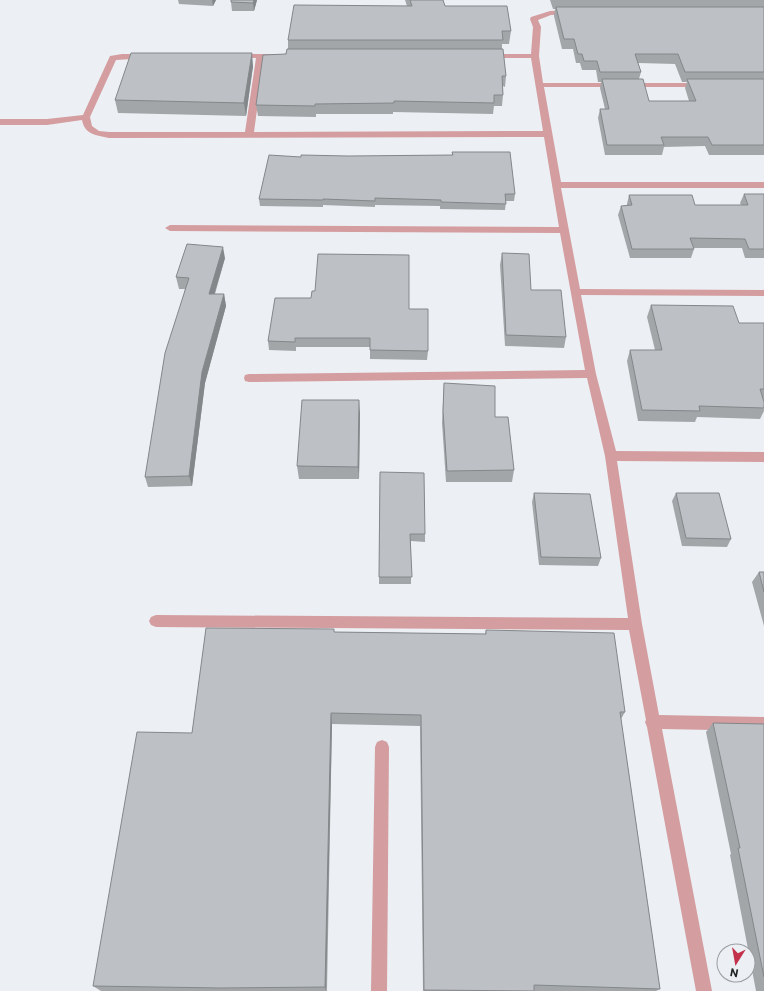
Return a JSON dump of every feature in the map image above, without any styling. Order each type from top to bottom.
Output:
[{"type":"street","points":[[582,12],[550,13],[534,19],[537,27],[535,56],[556,185],[591,374],[611,456],[635,624],[652,722],[704,991]]},
{"type":"street","points":[[152,56],[122,56],[113,58],[86,117],[88,127],[96,133],[109,135],[548,134]]},
{"type":"street","points":[[229,56],[291,56]]},
{"type":"street","points":[[249,135],[260,56]]},
{"type":"street","points":[[480,56],[535,56]]},
{"type":"street","points":[[540,86],[710,85]]},
{"type":"street","points":[[0,122],[47,122],[86,117]]},
{"type":"street","points":[[556,185],[764,185]]},
{"type":"street","points":[[170,228],[564,230]]},
{"type":"street","points":[[576,292],[764,293]]},
{"type":"street","points":[[250,378],[591,374]]},
{"type":"street","points":[[611,456],[764,458]]},
{"type":"street","points":[[156,621],[635,624]]},
{"type":"street","points":[[652,722],[764,724]]},
{"type":"street","points":[[378,991],[382,747]]},
{"type":"building","points":[[231,0],[254,0],[253,3],[231,2]]},
{"type":"building","points":[[410,0],[443,0],[445,6],[507,6],[511,31],[502,31],[503,40],[288,40],[294,5],[412,6]]},
{"type":"building","points":[[556,7],[764,7],[764,72],[685,72],[678,54],[635,54],[641,72],[600,72],[597,61],[584,61],[582,54],[578,54],[574,39],[564,39]]},
{"type":"building","points":[[287,49],[503,49],[506,76],[502,76],[503,95],[494,95],[494,103],[394,101],[394,103],[315,104],[315,106],[256,105],[263,55],[286,54]]},
{"type":"building","points":[[131,53],[252,53],[244,103],[115,100]]},
{"type":"building","points":[[602,79],[643,79],[649,101],[696,101],[687,79],[764,79],[764,145],[712,145],[708,137],[661,137],[664,145],[607,145],[600,109],[609,109]]},
{"type":"building","points":[[452,152],[510,152],[515,194],[505,194],[506,204],[375,198],[375,201],[259,199],[269,155],[301,157],[301,155],[453,155]]},
{"type":"building","points":[[744,194],[764,194],[764,249],[749,249],[745,239],[690,238],[694,249],[632,249],[621,206],[632,205],[629,195],[692,195],[695,205],[748,205]]},
{"type":"building","points":[[187,244],[223,247],[209,294],[224,294],[202,372],[189,476],[145,477],[165,353],[189,278],[176,277]]},
{"type":"building","points":[[502,253],[529,254],[531,290],[561,290],[566,337],[506,335]]},
{"type":"building","points":[[318,254],[409,255],[409,309],[428,309],[428,351],[370,350],[370,338],[295,338],[295,342],[268,341],[275,298],[311,298],[312,291],[315,291]]},
{"type":"building","points":[[651,305],[733,306],[739,323],[764,323],[764,389],[760,389],[764,402],[764,408],[699,406],[700,411],[642,410],[630,350],[662,350]]},
{"type":"building","points":[[444,383],[495,386],[495,417],[508,417],[514,470],[447,471],[443,411]]},
{"type":"building","points":[[302,400],[359,400],[358,467],[297,466]]},
{"type":"building","points":[[380,472],[424,473],[425,534],[410,534],[412,577],[379,577]]},
{"type":"building","points":[[534,493],[590,494],[601,558],[541,557]]},
{"type":"building","points":[[676,493],[719,493],[731,539],[686,538]]},
{"type":"building","points":[[759,572],[764,572],[764,592]]},
{"type":"building","points":[[206,628],[334,629],[334,632],[486,634],[486,630],[614,633],[625,712],[620,712],[660,989],[534,985],[534,991],[424,990],[421,715],[331,713],[325,987],[221,988],[93,986],[137,732],[192,733]]},
{"type":"building","points":[[713,723],[764,724],[764,977],[738,848],[740,848]]}]
